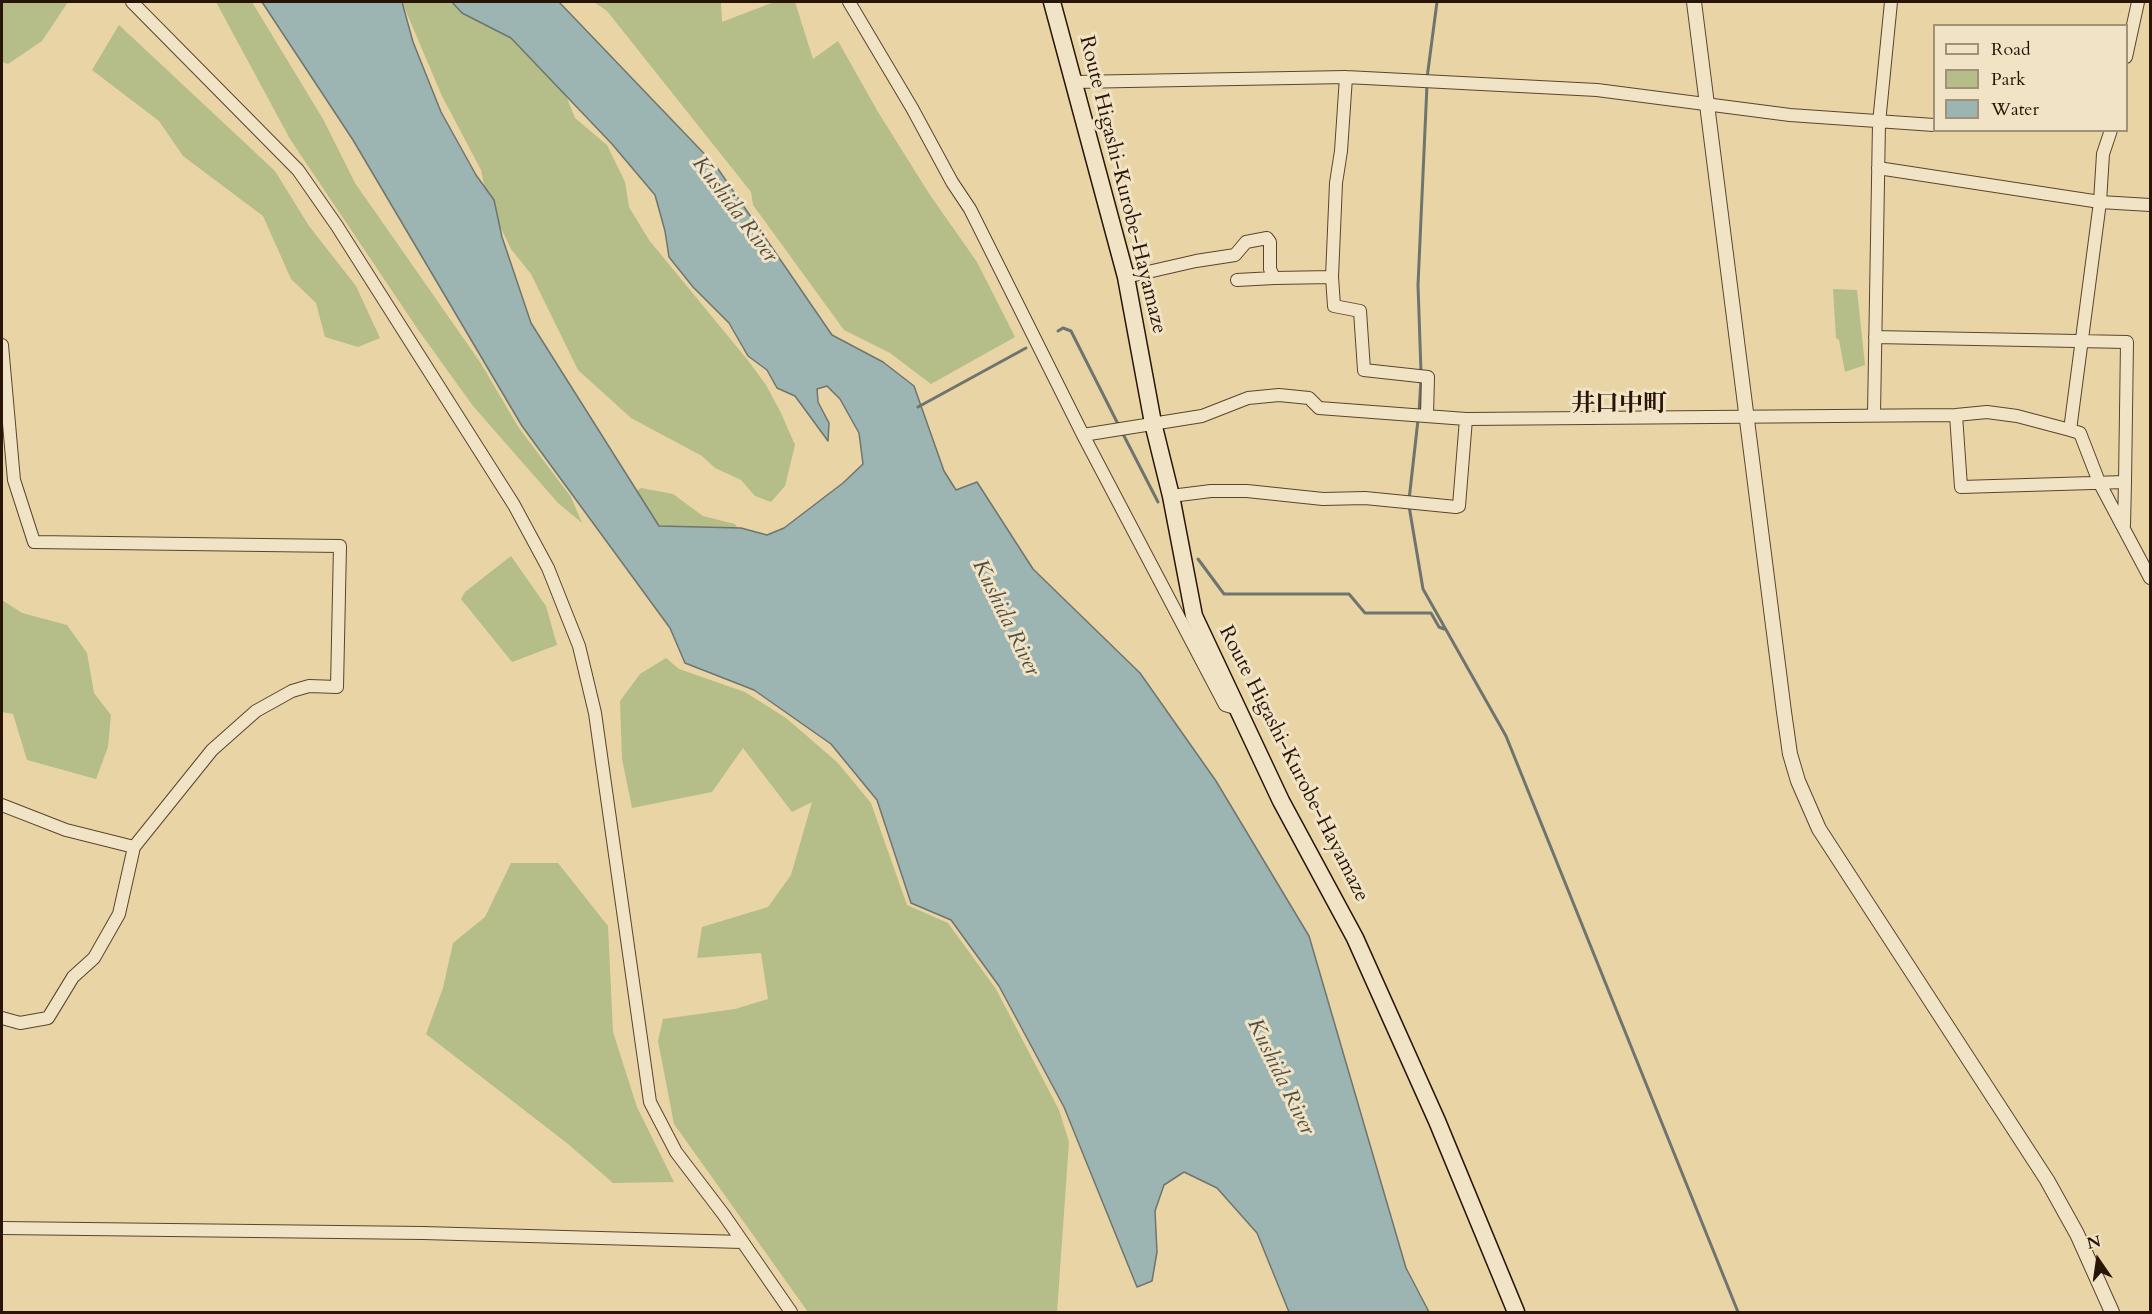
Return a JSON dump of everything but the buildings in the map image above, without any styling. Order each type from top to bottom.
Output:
[{"type":"main road","name":"Route Higashi-Kurobe-Hayamaze","points":[[1052,2],[1126,277],[1148,424],[1171,496],[1194,616],[1235,708],[1281,801],[1355,938],[1441,1132],[1516,1312]]},
{"type":"street","points":[[132,2],[274,143],[318,198],[514,505],[548,568],[579,646],[595,713],[650,1102],[676,1152],[791,1312]]},
{"type":"street","points":[[849,2],[907,98],[952,182],[970,209],[1083,435],[1225,705],[1235,708]]},
{"type":"street","points":[[1694,2],[1788,742],[1806,803],[1819,829],[2047,1180],[2077,1234],[2112,1312]]},
{"type":"street","points":[[1874,414],[1878,168],[1891,2]]},
{"type":"street","points":[[2128,52],[2138,2]]},
{"type":"street","points":[[1074,82],[1346,77],[1598,90],[1880,123],[1933,125]]},
{"type":"street","points":[[1346,77],[1341,151],[1336,183],[1332,277],[1334,306],[1360,311],[1362,314],[1364,370],[1428,377],[1420,415]]},
{"type":"street","points":[[2070,430],[2100,202],[2103,154],[2110,132]]},
{"type":"street","points":[[1878,168],[2100,202],[2151,205]]},
{"type":"street","points":[[1126,277],[1196,261],[1235,255],[1246,242],[1267,238],[1270,242],[1270,269],[1274,278]]},
{"type":"street","points":[[1237,280],[1332,277]]},
{"type":"street","points":[[1875,337],[2127,342],[2124,525]]},
{"type":"street","points":[[2,345],[14,480],[34,542],[340,546],[337,687],[299,688],[270,702],[246,718],[197,765],[134,847],[119,914],[94,958],[73,977],[48,1018],[20,1023],[2,1018]]},
{"type":"street","points":[[1083,435],[1202,416],[1248,398],[1279,395],[1309,398],[1320,408],[1466,419],[1956,415],[1988,412],[2017,416],[2080,433],[2099,482],[2151,578]]},
{"type":"street","points":[[1956,415],[1960,487],[2125,482]]},
{"type":"street","points":[[1171,496],[1227,490],[1323,499],[1365,498],[1459,506],[1466,419]]},
{"type":"street","points":[[2,805],[66,830],[134,847]]},
{"type":"street","points":[[2,1228],[423,1233],[742,1242]]},
{"type":"green space","points":[[2,2],[68,2],[42,41],[8,64],[2,62]]},
{"type":"green space","points":[[216,2],[252,2],[323,119],[355,183],[480,362],[519,428],[571,497],[582,523],[558,503],[473,406],[419,331],[290,139]]},
{"type":"green space","points":[[402,2],[495,2],[561,83],[575,118],[607,145],[625,182],[629,207],[649,240],[750,363],[766,385],[781,413],[795,445],[785,486],[771,502],[755,496],[741,480],[715,468],[702,456],[631,418],[578,370],[531,274],[511,249],[487,199],[481,170],[442,96]]},
{"type":"green space","points":[[594,2],[721,2],[722,22],[774,2],[795,2],[813,59],[838,41],[878,112],[930,195],[977,262],[1015,337],[931,384],[890,353],[844,330],[753,205],[751,192],[607,11]]},
{"type":"green space","points":[[119,25],[275,171],[309,226],[356,286],[380,338],[358,347],[325,337],[316,303],[291,279],[263,216],[183,156],[159,121],[92,70]]},
{"type":"green space","points":[[1833,289],[1857,290],[1865,365],[1845,372],[1839,340],[1836,338]]},
{"type":"green space","points":[[641,488],[673,494],[703,516],[735,524],[748,545],[686,568],[633,493]]},
{"type":"green space","points":[[511,556],[546,606],[557,645],[512,662],[461,599],[465,592]]},
{"type":"green space","points":[[2,600],[22,613],[67,625],[87,653],[94,693],[111,715],[108,747],[96,779],[27,760],[13,714],[2,712]]},
{"type":"green space","points":[[666,658],[679,669],[745,692],[786,718],[837,762],[871,803],[907,905],[948,923],[996,989],[1059,1110],[1069,1142],[1057,1312],[808,1312],[674,1124],[658,1041],[663,1019],[735,1009],[768,999],[761,953],[697,958],[702,927],[768,907],[791,875],[812,802],[792,812],[743,748],[712,792],[632,808],[622,759],[620,701],[640,674]]},
{"type":"green space","points":[[511,863],[558,863],[608,926],[613,1032],[637,1107],[674,1182],[613,1183],[568,1144],[426,1034],[443,988],[453,943],[485,917]]},
{"type":"water","name":"Kushida River","points":[[262,2],[402,2],[413,42],[441,112],[476,175],[494,200],[502,237],[531,323],[659,526],[741,528],[767,535],[784,528],[843,483],[863,464],[859,433],[840,399],[827,386],[817,389],[818,402],[829,423],[828,441],[795,396],[777,388],[767,370],[748,356],[729,323],[693,287],[669,257],[665,231],[655,195],[612,144],[511,38],[462,13],[452,2],[559,2],[716,166],[832,335],[883,362],[914,386],[944,471],[956,490],[977,482],[1033,569],[1140,673],[1216,781],[1309,936],[1406,1268],[1429,1312],[1289,1312],[1257,1233],[1217,1188],[1184,1172],[1164,1185],[1155,1211],[1157,1252],[1152,1281],[1137,1287],[1064,1107],[999,986],[951,920],[911,903],[877,800],[831,744],[754,690],[685,663],[670,628],[522,426],[353,140]]},
{"type":"waterway","points":[[1427,78],[1437,2]]},
{"type":"waterway","points":[[1421,372],[1418,285],[1427,85]]},
{"type":"waterway","points":[[1058,331],[1063,328],[1071,331],[1119,426]]},
{"type":"waterway","points":[[918,407],[1026,348]]},
{"type":"waterway","points":[[1419,413],[1421,378]]},
{"type":"waterway","points":[[1409,500],[1418,420]]},
{"type":"waterway","points":[[1122,432],[1158,502]]},
{"type":"waterway","points":[[1409,506],[1423,589],[1506,736],[1738,1312]]},
{"type":"waterway","points":[[1198,559],[1224,594],[1349,594],[1365,613],[1431,613],[1439,627],[1444,629]]},
{"type":"district","name":"井口中町","points":[[1619,405]]}]
